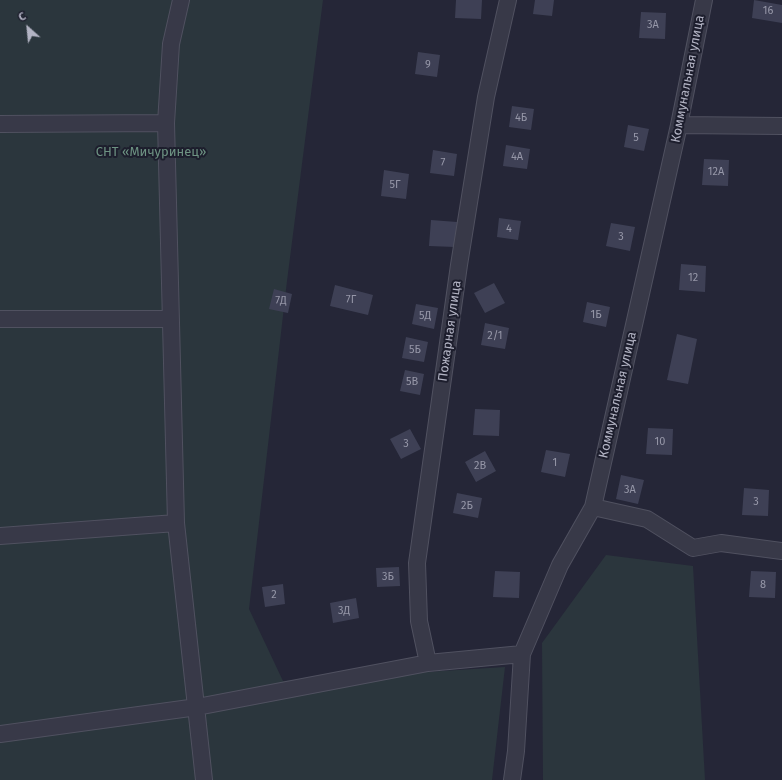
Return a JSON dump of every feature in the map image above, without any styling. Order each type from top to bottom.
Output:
[{"type":"street","points":[[181,0],[171,44],[166,123],[176,524],[204,780]]},
{"type":"street","name":"Пожарная улица","points":[[428,664],[420,621],[417,563],[459,265],[486,97],[508,0]]},
{"type":"street","name":"Коммунальная улица","points":[[512,780],[516,751],[522,654],[560,566],[593,507],[679,126],[704,0]]},
{"type":"street","points":[[0,124],[166,123]]},
{"type":"street","points":[[679,126],[782,126]]},
{"type":"street","points":[[0,319],[171,319]]},
{"type":"street","points":[[593,507],[648,520],[693,548],[722,544],[782,551]]},
{"type":"street","points":[[0,536],[176,524]]},
{"type":"street","points":[[0,734],[197,707],[428,664],[522,654]]},
{"type":"green space","name":"СНТ «Мичуринец»","points":[[0,0],[323,0],[287,281],[249,609],[283,681],[505,667],[492,780],[0,780]]},
{"type":"green space","points":[[606,555],[693,566],[705,780],[543,780],[542,643]]},
{"type":"building","points":[[456,0],[482,0],[481,19],[455,18]]},
{"type":"building","points":[[535,0],[554,0],[552,16],[533,14]]},
{"type":"building","points":[[754,0],[782,5],[782,23],[752,18]]},
{"type":"building","points":[[641,12],[666,13],[665,39],[639,38]]},
{"type":"building","points":[[418,52],[440,55],[437,77],[415,74]]},
{"type":"building","points":[[512,106],[534,109],[531,130],[509,127]]},
{"type":"building","points":[[628,125],[649,129],[644,151],[624,147]]},
{"type":"building","points":[[506,145],[530,149],[527,169],[503,166]]},
{"type":"building","points":[[433,150],[457,154],[454,176],[430,173]]},
{"type":"building","points":[[704,159],[729,160],[728,186],[702,185]]},
{"type":"building","points":[[384,170],[409,174],[406,199],[381,196]]},
{"type":"building","points":[[499,218],[521,221],[518,240],[497,237]]},
{"type":"building","points":[[431,220],[457,222],[455,247],[429,246]]},
{"type":"building","points":[[611,223],[635,227],[630,251],[606,246]]},
{"type":"building","points":[[681,264],[706,266],[705,292],[679,290]]},
{"type":"building","points":[[494,283],[505,303],[485,313],[474,293]]},
{"type":"building","points":[[335,285],[373,295],[368,315],[330,306]]},
{"type":"building","points":[[274,289],[292,294],[288,313],[269,309]]},
{"type":"building","points":[[587,302],[610,307],[606,327],[583,322]]},
{"type":"building","points":[[416,304],[438,308],[434,329],[412,324]]},
{"type":"building","points":[[485,323],[509,328],[505,349],[481,345]]},
{"type":"building","points":[[677,334],[697,339],[688,384],[667,380]]},
{"type":"building","points":[[406,337],[428,342],[424,362],[402,358]]},
{"type":"building","points":[[405,370],[424,374],[420,395],[400,391]]},
{"type":"building","points":[[475,409],[500,410],[499,436],[473,435]]},
{"type":"building","points":[[648,428],[673,429],[672,455],[646,454]]},
{"type":"building","points":[[410,429],[421,449],[401,459],[390,439]]},
{"type":"building","points":[[546,450],[570,454],[565,477],[541,472]]},
{"type":"building","points":[[485,451],[496,471],[476,482],[465,462]]},
{"type":"building","points":[[621,475],[644,480],[638,504],[616,499]]},
{"type":"building","points":[[744,488],[769,490],[768,516],[742,515]]},
{"type":"building","points":[[457,493],[482,498],[478,518],[453,513]]},
{"type":"building","points":[[399,567],[400,586],[377,587],[376,568]]},
{"type":"building","points":[[495,571],[520,572],[519,598],[493,597]]},
{"type":"building","points":[[751,571],[776,572],[775,598],[749,597]]},
{"type":"building","points":[[283,584],[285,604],[265,607],[262,587]]},
{"type":"building","points":[[356,598],[359,618],[333,623],[330,603]]}]
